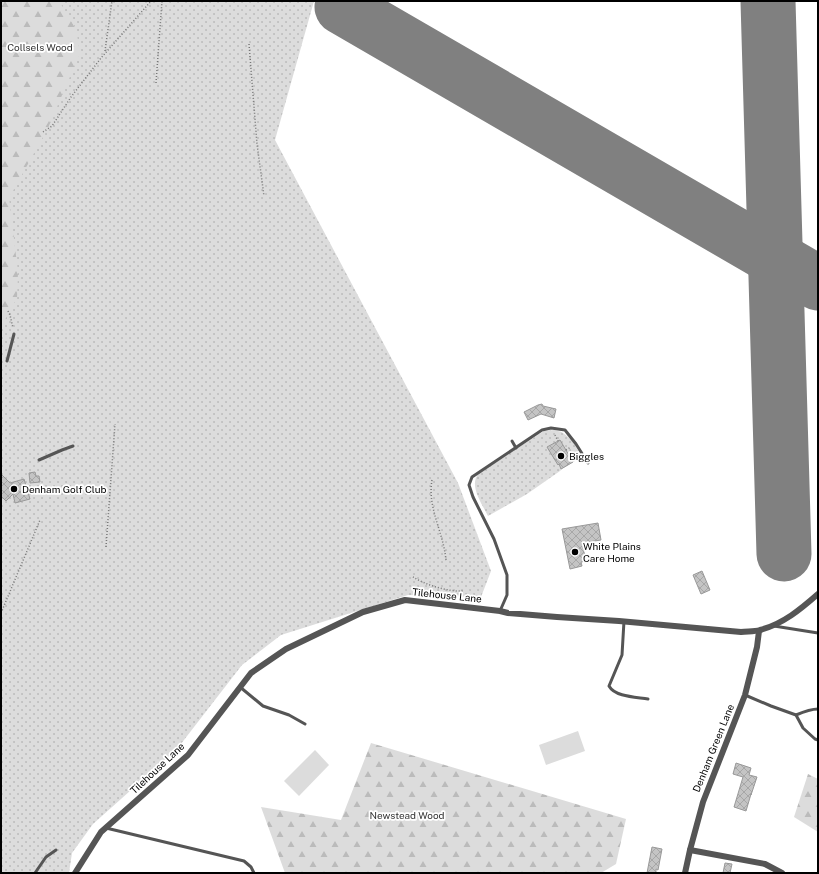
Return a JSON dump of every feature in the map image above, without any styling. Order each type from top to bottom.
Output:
[{"type":"street","name":"Tilehouse Lane","points":[[75,873],[101,832],[188,755],[251,673],[286,649],[363,612],[405,600],[508,613],[741,632],[759,631],[772,626],[790,617],[818,594]]},
{"type":"street","name":"Denham Green Lane","points":[[685,873],[703,802],[746,695],[757,647],[759,631]]},
{"type":"street","points":[[690,850],[765,864],[782,873]]},
{"type":"lane","points":[[7,361],[14,334]]},
{"type":"lane","points":[[500,611],[507,595],[507,575],[494,539],[473,497],[469,484],[472,477],[542,430],[551,428],[565,430],[588,463]]},
{"type":"lane","points":[[512,441],[516,448]]},
{"type":"lane","points":[[39,460],[73,446]]},
{"type":"lane","points":[[624,622],[622,655],[609,686],[611,690],[617,694],[648,699]]},
{"type":"lane","points":[[772,626],[818,633]]},
{"type":"lane","points":[[240,687],[263,706],[289,715],[305,724]]},
{"type":"lane","points":[[746,695],[796,715],[804,728],[818,740]]},
{"type":"lane","points":[[796,715],[818,709]]},
{"type":"lane","points":[[105,828],[244,861],[252,868],[254,873]]},
{"type":"lane","points":[[35,873],[46,857],[56,850]]},
{"type":"path","points":[[105,52],[112,1]]},
{"type":"path","points":[[42,132],[52,126],[105,52],[151,1]]},
{"type":"path","points":[[156,83],[162,1]]},
{"type":"path","points":[[249,44],[257,144],[264,196]]},
{"type":"path","points":[[8,312],[14,334]]},
{"type":"path","points":[[106,547],[115,424]]},
{"type":"path","points":[[432,480],[431,494],[434,511],[444,544],[446,561]]},
{"type":"path","points":[[1,613],[40,520]]},
{"type":"path","points":[[413,577],[430,586],[463,591]]},
{"type":"green space","name":"Denham Golf Club","points":[[1,1],[314,1],[275,140],[458,483],[491,571],[481,597],[408,595],[281,635],[242,665],[177,749],[93,824],[72,853],[69,873],[1,873]]},
{"type":"green space","name":"Collsels Wood","points":[[1,1],[59,1],[76,29],[80,53],[48,128],[9,198],[18,272],[17,298],[1,327]]},
{"type":"green space","points":[[554,430],[562,432],[572,441],[577,448],[579,456],[578,459],[527,494],[488,516],[475,489],[476,478],[479,473],[544,431]]},
{"type":"green space","points":[[578,731],[585,751],[546,765],[539,745]]},
{"type":"green space","name":"Newstead Wood","points":[[371,743],[626,819],[616,864],[601,873],[285,873],[261,807],[341,820]]},
{"type":"green space","points":[[315,750],[329,765],[299,796],[284,781]]},
{"type":"green space","points":[[808,774],[818,779],[818,832],[794,817]]},
{"type":"building","points":[[542,404],[543,406],[556,409],[554,418],[541,414],[528,420],[524,412]]},
{"type":"building","name":"Biggles","points":[[560,440],[573,462],[561,469],[547,447]]},
{"type":"building","points":[[35,472],[36,476],[39,476],[40,482],[30,483],[29,473]]},
{"type":"building","name":"Denham Golf Club","points":[[1,474],[10,483],[24,479],[30,499],[15,503],[13,494],[6,501],[1,496]]},
{"type":"building","name":"White Plains Care Home","points":[[598,523],[601,540],[582,543],[586,561],[581,562],[582,566],[570,569],[562,529]]},
{"type":"building","points":[[702,571],[710,590],[701,594],[693,575]]},
{"type":"building","points":[[736,763],[751,768],[749,775],[757,777],[746,811],[734,807],[743,777],[733,774]]},
{"type":"building","points":[[652,847],[662,849],[658,870],[656,869],[656,873],[647,873]]},
{"type":"building","points":[[725,863],[732,864],[730,873],[723,873]]},
{"type":"runway","points":[[768,1],[784,554]]},
{"type":"runway","points":[[342,7],[818,283]]},
{"type":"place","name":"Biggles","points":[[561,456]]},
{"type":"place","name":"Denham Golf Club","points":[[14,489]]},
{"type":"place","name":"White Plains Care Home","points":[[575,552]]}]
